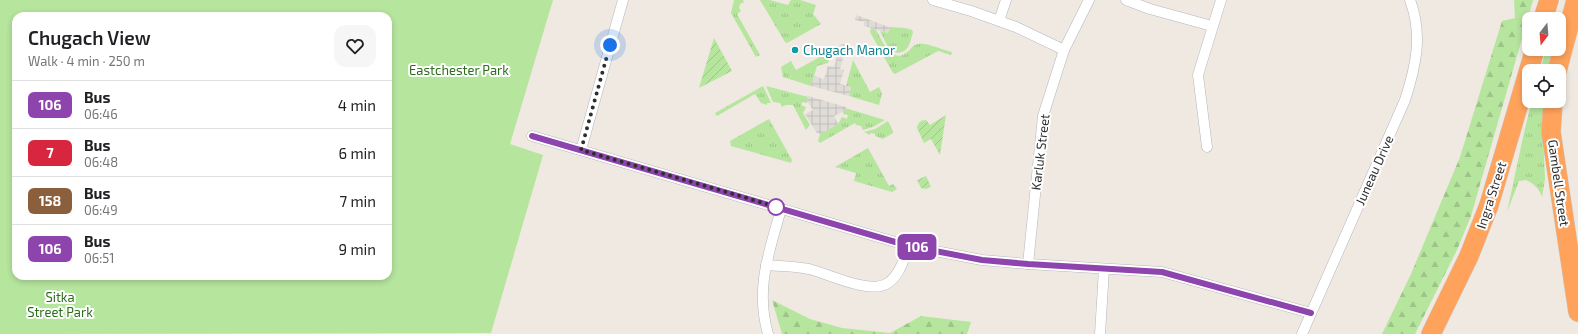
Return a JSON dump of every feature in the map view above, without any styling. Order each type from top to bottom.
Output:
[{"type":"highway","points":[[1545,12],[1549,0]]},
{"type":"highway","points":[[1559,64],[1576,0]]},
{"type":"highway","name":"Ingra Street","points":[[1431,334],[1469,256],[1489,205],[1533,56]]},
{"type":"highway","name":"Gambell Street","points":[[1553,108],[1552,132],[1578,312]]},
{"type":"street","points":[[581,150],[623,0]]},
{"type":"street","points":[[933,0],[999,21],[1064,50]]},
{"type":"street","points":[[999,21],[1006,0]]},
{"type":"street","name":"Karluk Street","points":[[1028,264],[1043,116],[1064,50],[1089,0]]},
{"type":"street","points":[[1126,0],[1212,26]]},
{"type":"street","points":[[1207,147],[1198,75],[1221,0]]},
{"type":"street","name":"Juneau Drive","points":[[1302,334],[1405,100],[1414,74],[1418,38],[1414,10],[1410,0]]},
{"type":"street","points":[[532,136],[909,246],[982,260],[1162,272],[1311,313]]},
{"type":"street","points":[[768,334],[762,304],[762,288],[766,265],[781,208]]},
{"type":"street","points":[[766,265],[791,266],[809,269],[865,286],[877,286],[888,283],[897,274],[909,246]]},
{"type":"street","points":[[1100,334],[1104,269]]},
{"type":"green space","name":"Eastchester Park","points":[[0,0],[553,0],[510,144],[543,155],[491,333],[0,334]]},
{"type":"green space","points":[[734,0],[743,0],[744,2],[740,4],[739,8],[741,11],[737,14],[760,55],[756,57],[731,13]]},
{"type":"green space","points":[[760,0],[770,0],[788,5],[791,0],[800,0],[816,5],[813,14],[821,24],[787,43]]},
{"type":"green space","points":[[1514,0],[1533,0],[1530,12],[1522,12],[1522,38],[1471,216],[1457,250],[1415,334],[1382,334],[1411,274],[1460,157],[1502,21],[1515,18]]},
{"type":"green space","points":[[889,27],[912,30],[913,32],[910,43],[902,52],[898,53],[889,49],[880,31],[888,33]]},
{"type":"green space","points":[[871,28],[876,30],[884,45],[891,53],[896,55],[901,56],[908,52],[914,45],[918,44],[930,45],[952,52],[951,55],[938,51],[895,74],[893,73],[870,32]]},
{"type":"green space","points":[[714,38],[732,71],[699,88]]},
{"type":"green space","points":[[831,51],[828,63],[817,66],[811,86],[783,77],[781,67],[791,61],[796,70]]},
{"type":"green space","points":[[1544,56],[1550,56],[1549,64],[1542,64]]},
{"type":"green space","points":[[853,60],[870,92],[879,87],[882,93],[879,105],[849,96],[851,87],[846,86]]},
{"type":"green space","points":[[763,86],[771,103],[767,103],[767,105],[761,103],[755,94],[717,116],[715,113]]},
{"type":"green space","points":[[766,86],[808,97],[807,103],[802,102],[801,105],[806,107],[803,113],[810,125],[806,130],[793,105],[786,105],[782,107],[780,103],[773,102]]},
{"type":"green space","points":[[845,108],[885,120],[873,127],[863,130],[861,126],[856,125],[855,123],[820,143],[818,141],[820,134],[838,124],[842,117],[847,119],[848,115],[843,114]]},
{"type":"green space","points":[[1530,108],[1544,108],[1543,135],[1545,179],[1542,197],[1538,189],[1531,183],[1526,180],[1519,181],[1507,212]]},
{"type":"green space","points":[[946,115],[940,155],[931,139],[924,143],[917,128],[921,121],[926,120],[930,125]]},
{"type":"green space","points":[[769,119],[792,160],[791,163],[731,146],[730,141]]},
{"type":"green space","points":[[888,121],[893,133],[883,139],[875,136],[875,134],[871,133],[870,135],[864,132],[875,129]]},
{"type":"green space","points":[[868,148],[889,186],[893,184],[897,189],[892,192],[854,181],[856,173],[835,167]]},
{"type":"green space","points":[[926,176],[931,187],[926,189],[921,188],[917,180]]},
{"type":"green space","points":[[772,300],[810,319],[842,328],[890,333],[921,316],[971,322],[967,334],[782,334]]},
{"type":"shaded area","points":[[856,15],[889,27],[888,33],[864,26],[864,22],[855,20]]},
{"type":"shaded area","points":[[842,44],[845,45],[848,50],[845,51],[840,69],[844,70],[840,84],[851,87],[849,96],[811,86],[814,76],[824,79],[828,66],[834,67],[839,50],[837,47]]},
{"type":"shaded area","points":[[808,96],[846,107],[845,111],[834,116],[838,124],[820,134],[817,133],[805,114],[813,110],[807,101]]},
{"type":"bus line","name":"106","points":[[532,136],[909,246],[982,260],[1162,272],[1311,313]]},
{"type":"place","name":"Chugach Manor","points":[[795,50]]},
{"type":"route","points":[[610,45],[581,150],[781,208],[776,207]]},
{"type":"park label","name":"Sitka Street Park","points":[[60,304]]}]
